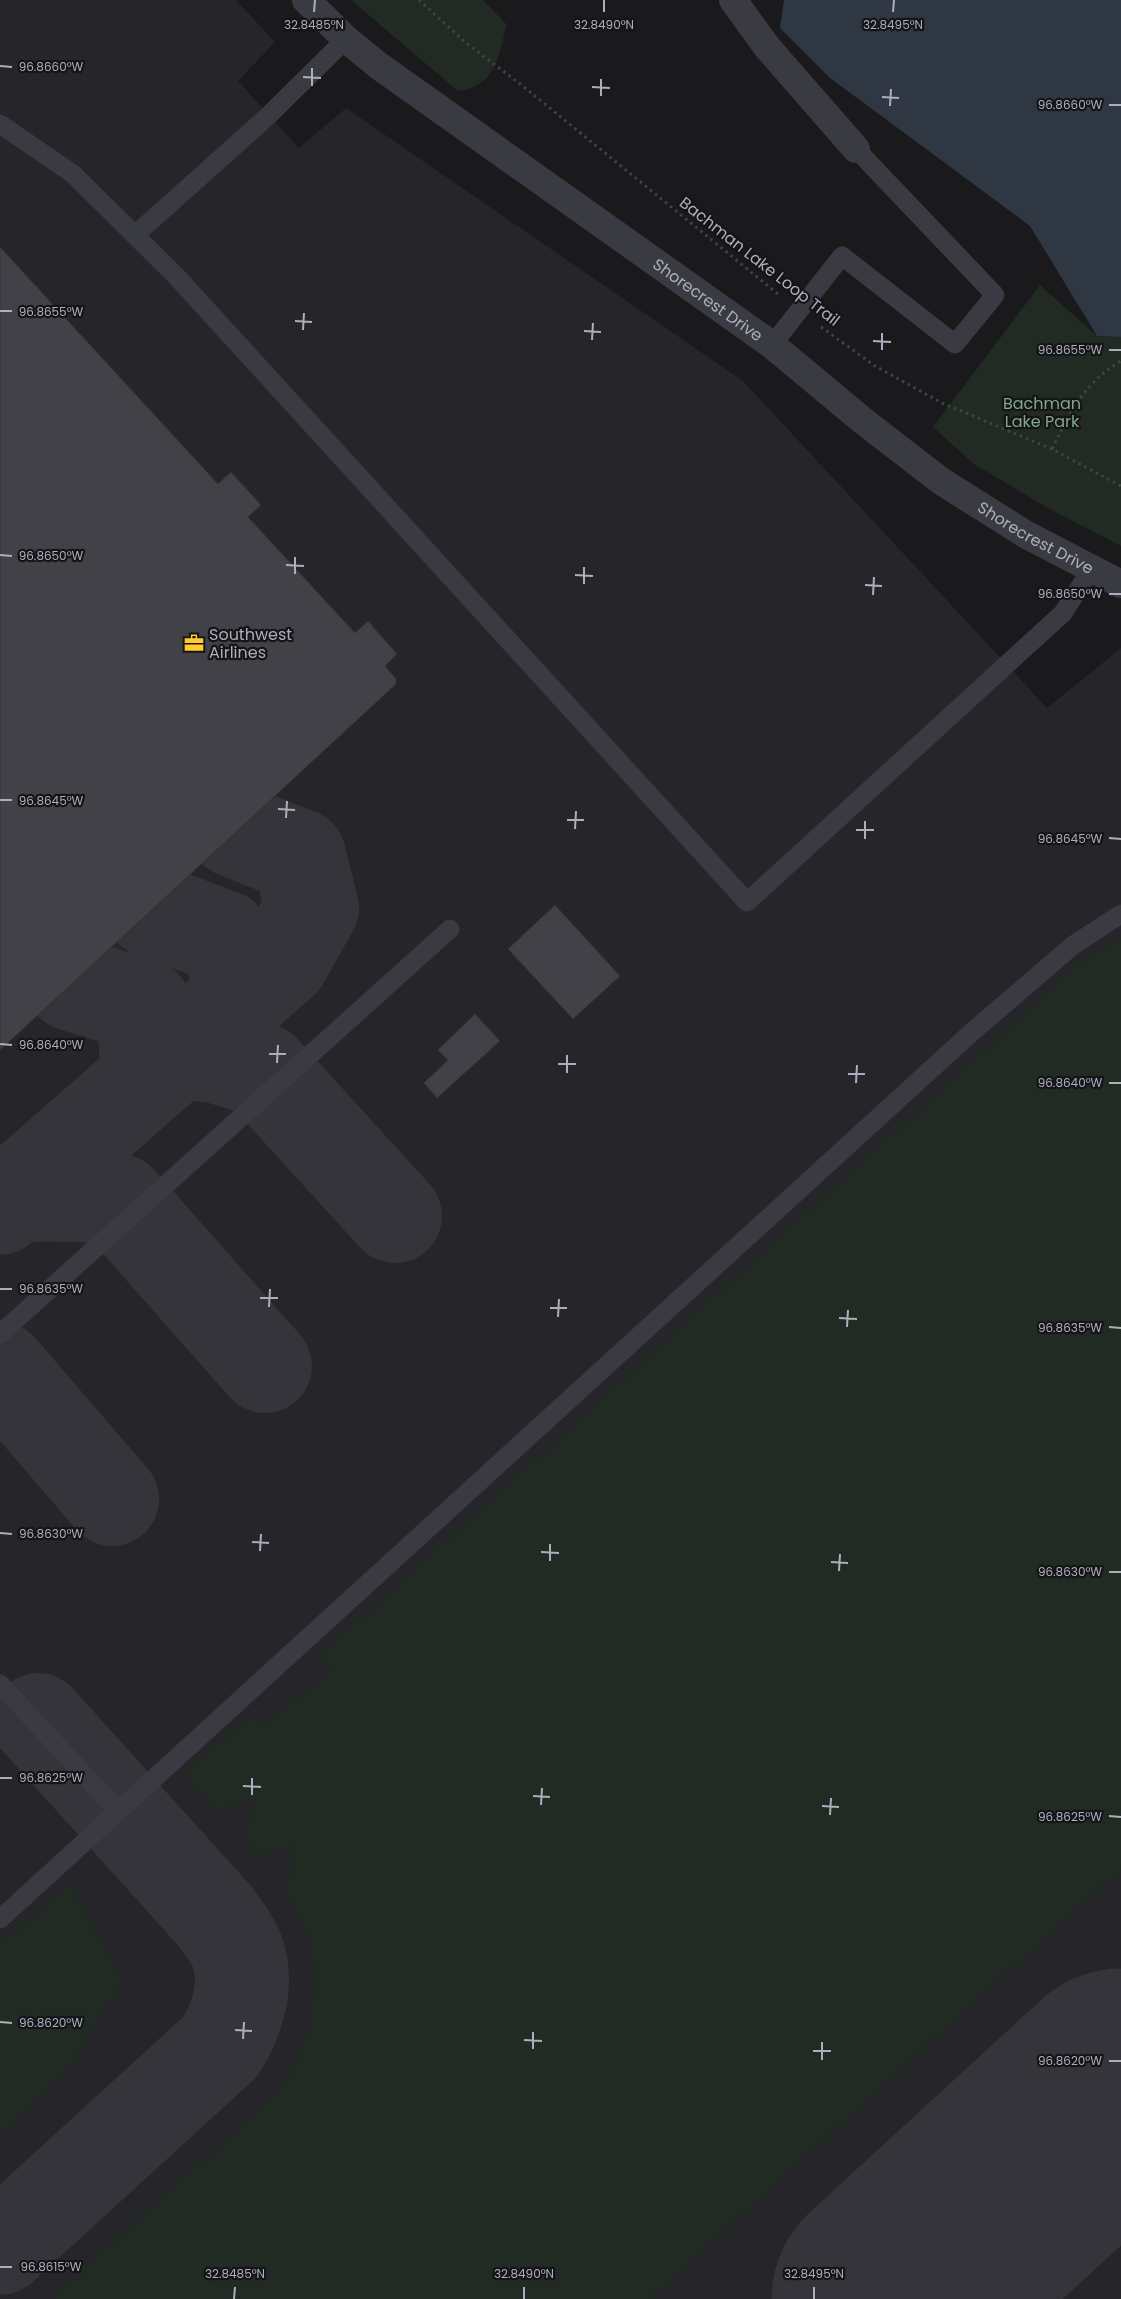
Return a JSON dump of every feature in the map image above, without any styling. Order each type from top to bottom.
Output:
[{"type":"street","name":"Shorecrest Drive","points":[[306,0],[346,39],[379,66],[772,345],[862,420],[941,481],[1025,534],[1121,584]]},
{"type":"street","points":[[733,0],[767,47],[856,148]]},
{"type":"lane","points":[[135,235],[269,115],[346,39]]},
{"type":"lane","points":[[0,124],[73,174],[177,277],[747,902],[1063,613],[1091,570]]},
{"type":"lane","points":[[772,345],[842,256],[955,344],[995,295],[856,148]]},
{"type":"lane","points":[[0,1919],[972,1032],[1072,946],[1121,914]]},
{"type":"lane","points":[[0,1334],[450,929]]},
{"type":"lane","points":[[0,1684],[118,1811]]},
{"type":"path","name":"Bachman Lake Loop Trail","points":[[419,0],[465,42],[524,87],[799,311],[875,366],[942,403],[1052,449],[1121,486]]},
{"type":"path","points":[[1052,449],[1071,412],[1091,383],[1103,372],[1121,361]]},
{"type":"shaded area","points":[[0,0],[236,0],[275,42],[238,81],[299,148],[346,108],[743,381],[1047,708],[1121,648],[1121,2299],[0,2299],[0,262],[7,255],[0,247]]},
{"type":"green space","points":[[351,0],[483,0],[507,25],[498,58],[488,77],[471,88],[458,91]]},
{"type":"green space","name":"Bachman Lake Park","points":[[1040,285],[1097,336],[1121,337],[1121,546],[1046,507],[974,464],[933,427]]},
{"type":"green space","points":[[1121,936],[1121,1870],[650,2299],[50,2299],[269,2099],[293,2067],[306,2035],[310,2017],[313,1982],[310,1949],[300,1918],[285,1889],[294,1854],[290,1847],[256,1856],[243,1840],[254,1807],[247,1801],[214,1810],[185,1773],[251,1714],[263,1725],[331,1670],[320,1655],[1075,967]]},
{"type":"green space","points":[[68,1883],[83,1907],[123,1983],[66,2072],[0,2137],[0,1944]]},
{"type":"water","points":[[784,0],[1121,0],[1121,337],[1097,336],[1030,226],[830,78],[780,28]]},
{"type":"building","name":"Southwest Airlines","points":[[0,247],[218,484],[231,472],[261,505],[248,517],[355,633],[368,621],[397,654],[385,666],[396,679],[396,684],[0,1050]]},
{"type":"building","points":[[555,905],[620,976],[573,1019],[508,949]]},
{"type":"building","points":[[475,1014],[500,1041],[437,1098],[424,1083],[448,1060],[438,1050]]},
{"type":"taxiway","points":[[0,1208],[282,961],[312,908],[299,856],[236,831]]},
{"type":"taxiway","points":[[151,910],[223,937],[235,960],[237,999]]},
{"type":"taxiway","points":[[72,984],[144,1006],[147,1069],[138,1087]]},
{"type":"taxiway","points":[[178,1051],[219,1057],[262,1070],[395,1216]]},
{"type":"taxiway","points":[[15,1194],[86,1195],[119,1201],[265,1366]]},
{"type":"taxiway","points":[[0,1369],[112,1499]]},
{"type":"taxiway","points":[[0,2248],[221,2046],[237,2012],[242,1988],[242,1976],[237,1951],[230,1937],[214,1915],[38,1720]]},
{"type":"runway","points":[[889,2299],[1121,2086]]},
{"type":"place","name":"Southwest Airlines","points":[[194,643]]}]
